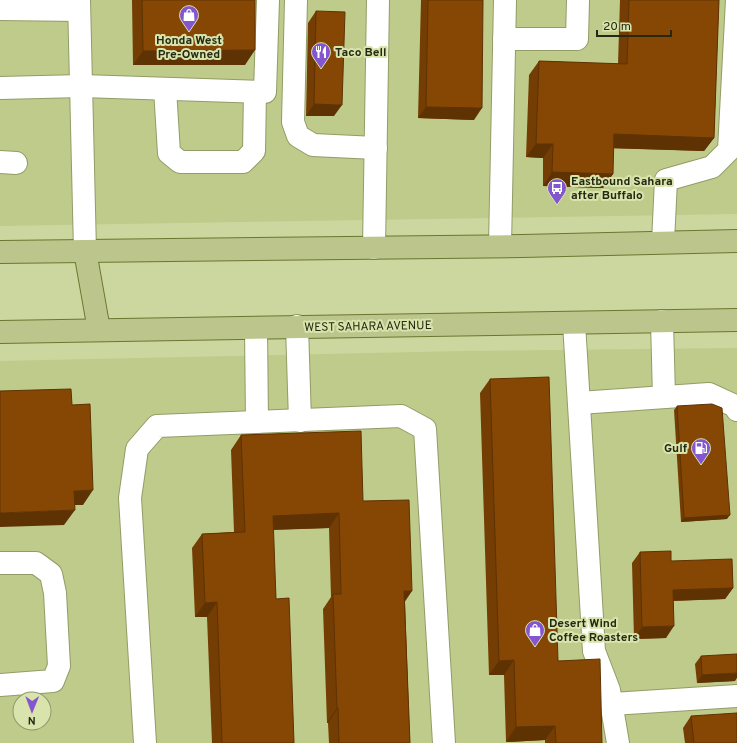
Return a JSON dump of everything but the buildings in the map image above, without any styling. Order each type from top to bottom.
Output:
[{"type":"main road","points":[[0,252],[374,248],[737,241]]},
{"type":"main road","points":[[85,251],[98,330]]},
{"type":"main road","name":"WEST SAHARA AVENUE","points":[[0,332],[737,320]]},
{"type":"lane","points":[[0,88],[82,86],[265,92],[268,0]]},
{"type":"lane","points":[[296,0],[293,122],[298,136],[313,145],[376,148]]},
{"type":"lane","points":[[374,248],[378,0]]},
{"type":"lane","points":[[500,246],[505,0]]},
{"type":"lane","points":[[504,39],[577,39],[578,0]]},
{"type":"lane","points":[[663,242],[666,180],[712,167],[729,150],[737,0]]},
{"type":"lane","points":[[0,9],[79,5],[85,251]]},
{"type":"lane","points":[[166,89],[169,153],[180,162],[243,162],[254,151],[255,92]]},
{"type":"lane","points":[[662,321],[664,397]]},
{"type":"lane","points":[[574,323],[594,650],[609,690],[618,743]]},
{"type":"lane","points":[[298,326],[300,421]]},
{"type":"lane","points":[[256,328],[257,422]]},
{"type":"lane","points":[[579,402],[710,394],[735,406],[737,410]]},
{"type":"lane","points":[[146,743],[130,498],[137,449],[157,426],[401,416],[424,430],[444,743]]},
{"type":"lane","points":[[0,563],[36,563],[51,574],[55,593],[59,666],[53,681],[0,685]]},
{"type":"lane","points":[[612,704],[737,696]]},
{"type":"shaded area","points":[[0,0],[737,0],[737,214],[0,226]]},
{"type":"shaded area","points":[[737,348],[737,743],[0,743],[0,361],[463,351]]},
{"type":"place","name":"Honda West Pre-Owned","points":[[189,32]]},
{"type":"place","name":"Taco Bell","points":[[321,69]]},
{"type":"place","name":"Eastbound Sahara after Buffalo","points":[[557,205]]},
{"type":"place","name":"Gulf","points":[[701,465]]},
{"type":"place","name":"Desert Wind Coffee Roasters","points":[[535,647]]}]
